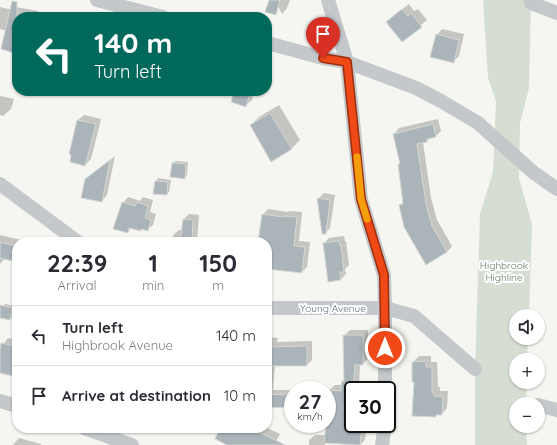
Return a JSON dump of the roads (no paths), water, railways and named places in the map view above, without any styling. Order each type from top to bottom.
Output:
[{"type":"street","points":[[97,0],[144,12]]},
{"type":"street","points":[[328,0],[347,62],[361,199],[384,275],[385,381]]},
{"type":"street","points":[[531,3],[557,13]]},
{"type":"street","points":[[272,44],[323,58],[347,62],[416,88],[478,123],[534,173],[557,189]]},
{"type":"street","points":[[0,184],[71,237]]},
{"type":"street","name":"Young Avenue","points":[[272,308],[385,308],[414,316],[475,369]]},
{"type":"street","points":[[0,401],[12,405]]},
{"type":"street","points":[[545,407],[557,410]]},
{"type":"street","points":[[98,433],[132,445]]},
{"type":"street","points":[[382,445],[384,433]]},
{"type":"park label","name":"Highbrook Highline","points":[[504,270]]}]
